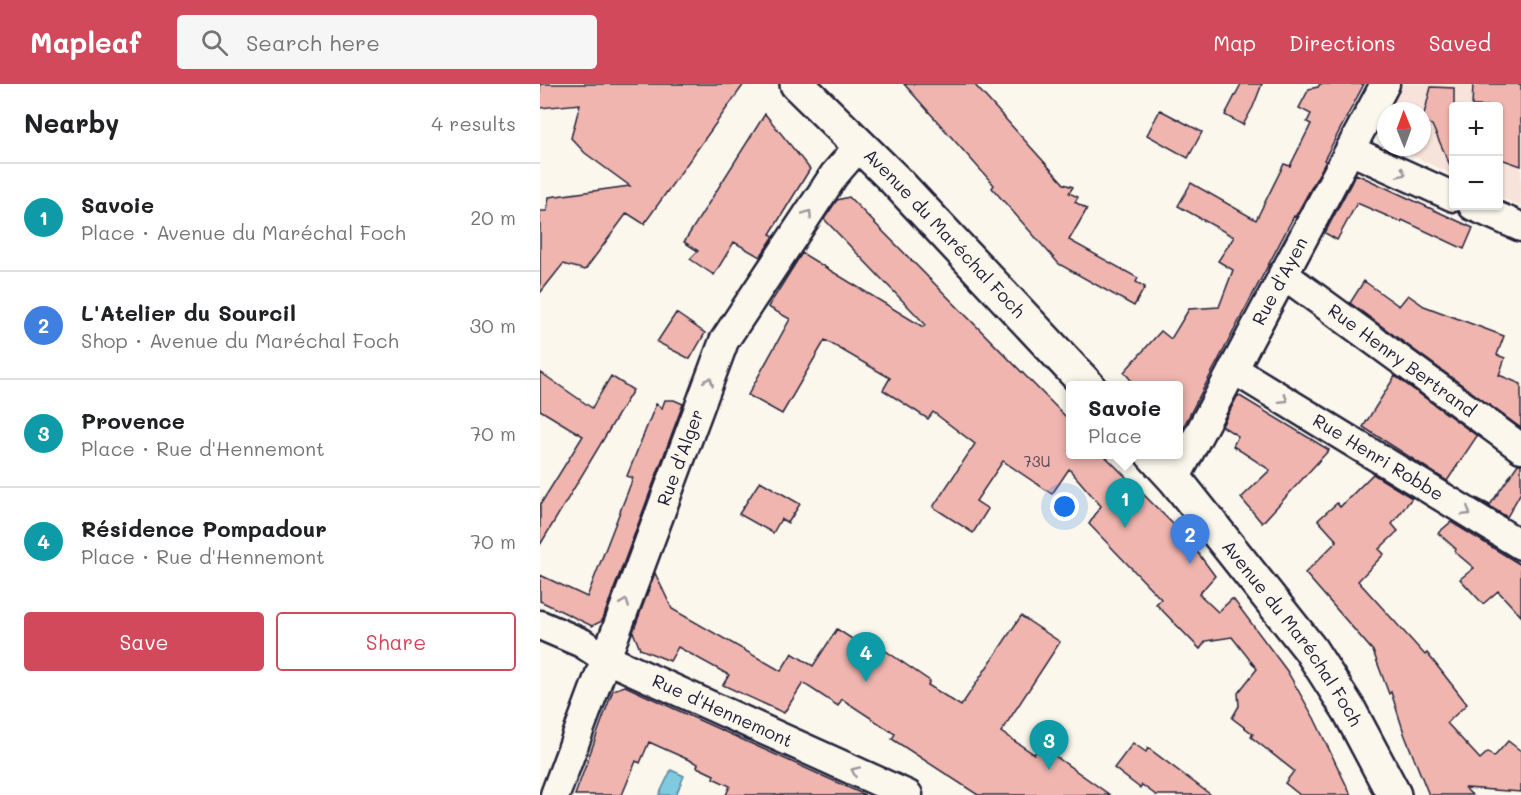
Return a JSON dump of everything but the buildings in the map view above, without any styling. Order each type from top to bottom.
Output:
[{"type":"main road","name":"Avenue du Maréchal Foch","points":[[797,84],[895,180],[1083,381]]},
{"type":"main road","name":"Avenue du Maréchal Foch","points":[[1157,459],[1311,649],[1348,710],[1394,795]]},
{"type":"street","name":"Rue d'Ayen","points":[[1175,479],[1385,84]]},
{"type":"street","name":"Rue d'Alger","points":[[555,795],[724,341],[834,175],[859,146]]},
{"type":"street","points":[[1350,150],[1449,195]]},
{"type":"street","points":[[1482,210],[1521,227]]},
{"type":"street","name":"Rue Henry Bertrand","points":[[1283,274],[1521,448]]},
{"type":"street","name":"Rue Henri Robbe","points":[[1233,369],[1521,545]]},
{"type":"street","name":"Rue d'Hennemont","points":[[540,625],[582,643],[605,658],[908,795]]},
{"type":"shaded area","points":[[1403,84],[1521,84],[1521,207],[1503,198],[1503,102],[1449,102],[1449,173],[1413,156],[1431,156],[1431,102],[1393,102]]},
{"type":"water","points":[[671,770],[684,776],[676,795],[659,795]]},
{"type":"place","name":"Savoie","points":[[1125,528]]},
{"type":"place","name":"L'Atelier du Sourcil","points":[[1190,564]]},
{"type":"place","name":"Résidence Pompadour","points":[[866,682]]},
{"type":"place","name":"Provence","points":[[1049,770]]}]
